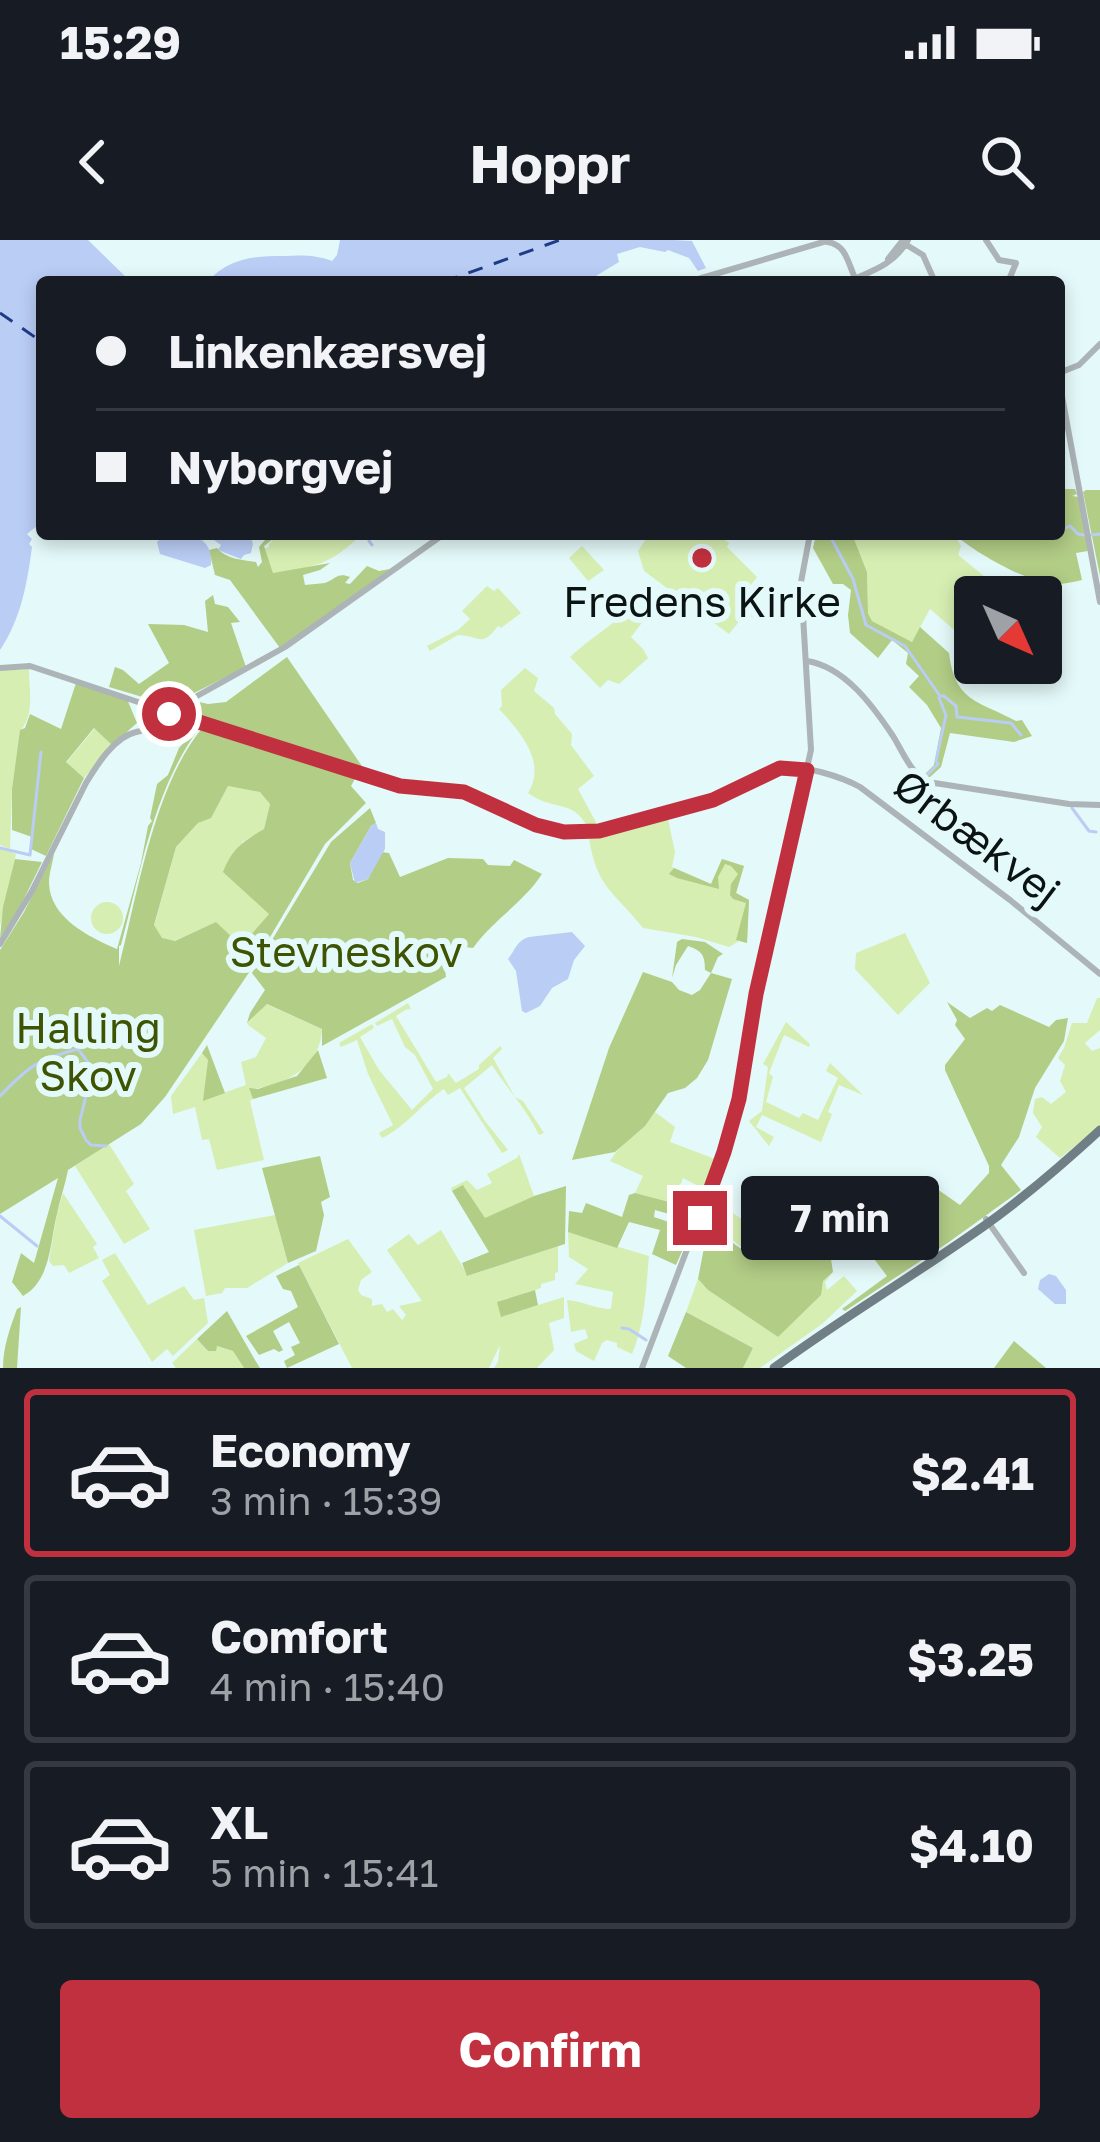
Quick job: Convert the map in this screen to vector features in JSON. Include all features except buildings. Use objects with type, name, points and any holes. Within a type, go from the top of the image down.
[{"type":"main road","points":[[773,1368],[987,1221],[1100,1130]]},
{"type":"street","points":[[842,240],[849,276]]},
{"type":"street","points":[[986,240],[999,260],[1016,262],[1010,276]]},
{"type":"street","points":[[708,276],[828,241],[839,244],[848,260]]},
{"type":"street","points":[[855,276],[888,259],[905,241],[923,255],[932,276]]},
{"type":"street","points":[[1065,373],[1099,346]]},
{"type":"street","points":[[1065,410],[1100,602]]},
{"type":"street","points":[[0,668],[30,666],[170,714],[183,711],[196,696],[268,659],[438,540]]},
{"type":"street","points":[[642,1368],[736,1114],[756,994],[807,770],[812,744],[801,582],[809,540]]},
{"type":"street","points":[[806,662],[815,662],[859,691],[911,768],[928,782],[1100,805]]},
{"type":"street","points":[[0,944],[97,766],[131,733],[162,726],[174,704],[204,724],[400,786],[464,792],[536,825],[564,832],[599,831],[713,800],[780,768],[807,770]]},
{"type":"street","name":"Ørbækvej","points":[[807,770],[860,787],[1100,974]]},
{"type":"street","points":[[987,1221],[1024,1274]]},
{"type":"green space","points":[[1065,489],[1075,489],[1077,494],[1072,496],[1079,497],[1088,551],[1076,553],[1082,580],[1062,583],[1062,576],[1026,576],[963,540],[1065,540]]},
{"type":"green space","points":[[1100,490],[1100,576],[1083,492]]},
{"type":"green space","points":[[272,540],[264,546],[273,573],[330,563],[303,575],[305,585],[342,575],[350,577],[345,583],[350,584],[367,566],[390,569],[280,648],[230,580],[215,575],[209,550],[217,548],[230,557],[256,562],[258,567],[262,562],[259,547]]},
{"type":"green space","points":[[273,540],[355,540],[321,563],[273,573],[264,549]]},
{"type":"green space","points":[[645,540],[725,540],[757,577],[744,594],[762,612],[756,620],[746,613],[729,634],[644,571],[638,551]]},
{"type":"green space","points":[[815,540],[854,540],[867,572],[872,621],[912,642],[920,627],[949,653],[954,684],[981,704],[1022,720],[1032,736],[1014,742],[950,733],[941,767],[929,778],[923,776],[934,765],[941,728],[909,687],[919,676],[906,664],[908,653],[892,640],[878,658],[850,633],[851,590],[833,584],[813,548]]},
{"type":"green space","points":[[854,540],[958,540],[958,555],[984,576],[954,576],[954,630],[930,609],[912,642],[872,621],[867,572]]},
{"type":"green space","points":[[582,546],[604,570],[588,581],[569,558]]},
{"type":"green space","points":[[487,586],[494,591],[498,588],[521,613],[484,639],[458,635],[430,651],[427,646],[470,619],[462,611]]},
{"type":"green space","points":[[213,595],[215,604],[228,607],[240,622],[231,623],[246,667],[166,704],[109,687],[115,667],[139,684],[169,663],[148,624],[184,625],[208,632],[205,601]]},
{"type":"green space","points":[[632,605],[644,620],[631,637],[648,658],[619,684],[608,680],[600,688],[570,657]]},
{"type":"green space","points":[[287,657],[366,772],[234,732],[194,713],[195,701],[226,702]]},
{"type":"green space","points":[[525,668],[538,678],[534,691],[554,708],[572,734],[571,745],[594,776],[578,789],[598,826],[588,828],[576,813],[528,793],[533,759],[499,709],[501,690]]},
{"type":"green space","points":[[29,669],[29,710],[20,731],[12,789],[10,849],[0,845],[0,670]]},
{"type":"green space","points":[[76,683],[127,699],[137,723],[112,745],[94,728],[66,762],[84,778],[46,856],[31,849],[32,837],[12,830],[20,730],[30,714],[61,729]]},
{"type":"green space","name":"Halling Skov","points":[[183,720],[200,727],[184,751],[160,804],[119,946],[119,966],[160,809],[186,751],[203,727],[357,775],[351,786],[366,803],[325,844],[250,971],[165,1097],[141,1124],[68,1170],[44,1272],[23,1296],[12,1282],[21,1253],[34,1263],[58,1178],[0,1214],[0,950],[54,853],[49,883],[56,906],[83,932],[117,949],[152,821],[157,784],[168,775],[185,741],[185,732],[177,723]],"holes":[[[228,786],[260,792],[270,804],[264,829],[239,846],[223,872],[269,914],[249,937],[236,941],[216,922],[175,941],[162,938],[154,925],[176,847],[198,823],[211,818]]]},
{"type":"green space","points":[[95,728],[112,745],[84,778],[66,763]]},
{"type":"green space","points":[[228,786],[261,792],[270,804],[264,829],[242,842],[269,914],[249,937],[235,941],[216,923],[174,941],[161,938],[154,926],[176,847],[198,823],[211,817]]},
{"type":"green space","name":"Stevneskov","points":[[370,808],[376,823],[350,863],[358,883],[368,879],[381,852],[389,853],[400,877],[448,858],[510,866],[514,860],[542,874],[473,948],[465,947],[444,962],[446,977],[322,1046],[322,1029],[267,1004],[247,1023],[265,990],[252,973],[331,842]]},
{"type":"green space","points":[[666,818],[675,852],[672,867],[711,884],[722,859],[744,866],[736,893],[749,900],[747,943],[739,941],[729,947],[643,928],[602,879],[589,838]]},
{"type":"green space","points":[[0,848],[16,854],[0,926]]},
{"type":"green space","points":[[15,859],[42,862],[0,938],[3,907]]},
{"type":"green space","points":[[722,859],[744,866],[736,893],[749,900],[747,943],[736,940],[746,903],[730,895],[738,874],[731,866],[725,864],[718,877],[719,889],[669,874],[674,868],[711,884]]},
{"type":"green space","points":[[107,902],[118,907],[123,918],[118,929],[107,934],[96,929],[91,918],[96,907]]},
{"type":"green space","points":[[905,933],[930,983],[898,1015],[855,969],[856,953]]},
{"type":"green space","points":[[677,942],[705,942],[723,954],[711,973],[705,970],[702,954],[688,946],[672,978]]},
{"type":"green space","points":[[643,972],[692,995],[711,973],[732,979],[708,1060],[697,1078],[668,1093],[645,1126],[615,1152],[572,1160],[609,1048]]},
{"type":"green space","points":[[1097,998],[1100,1030],[1085,1043],[1092,1051],[1100,1048],[1100,1127],[1060,1158],[1036,1137],[1042,1127],[1033,1113],[1035,1099],[1042,1097],[1051,1104],[1066,1092],[1060,1081],[1065,1065],[1058,1058],[1072,1023],[1087,1023]]},
{"type":"green space","points":[[947,1002],[970,1018],[1000,1005],[1049,1027],[1068,1018],[1064,1041],[1035,1088],[1019,1137],[1001,1165],[1021,1190],[845,1311],[842,1309],[887,1276],[868,1251],[908,1227],[923,1190],[937,1189],[960,1205],[989,1173],[945,1070],[965,1039]]},
{"type":"green space","points":[[408,1003],[411,1009],[396,1016],[436,1082],[448,1073],[456,1083],[479,1069],[500,1046],[493,1058],[515,1097],[492,1065],[464,1088],[508,1150],[502,1153],[460,1088],[448,1095],[444,1089],[382,1138],[379,1133],[393,1125],[357,1040],[341,1047],[339,1043],[372,1024],[374,1028],[360,1037],[379,1070],[412,1110],[433,1089],[392,1019],[375,1023]]},
{"type":"green space","points":[[266,1004],[322,1029],[320,1042],[298,1072],[275,1084],[250,1089],[264,1160],[217,1170],[209,1139],[202,1140],[195,1107],[173,1114],[171,1096],[202,1053],[208,1060],[204,1100],[246,1085],[241,1062],[256,1057],[266,1038],[247,1024]]},
{"type":"green space","points":[[786,1022],[810,1044],[784,1035],[769,1073],[773,1077],[766,1102],[799,1118],[803,1113],[818,1120],[838,1078],[826,1071],[830,1063],[863,1095],[839,1085],[821,1142],[762,1115],[756,1127],[774,1137],[769,1146],[749,1121],[762,1111],[768,1067],[763,1064]]},
{"type":"green space","points":[[207,1045],[225,1093],[203,1101],[208,1060],[202,1053]]},
{"type":"green space","points":[[318,1050],[327,1078],[253,1099],[249,1088],[297,1076]]},
{"type":"green space","points":[[515,1097],[523,1101],[544,1133],[539,1135]]},
{"type":"green space","points":[[655,1112],[675,1127],[670,1142],[718,1160],[706,1190],[683,1178],[673,1203],[635,1193],[643,1176],[610,1161]]},
{"type":"green space","points":[[109,1144],[134,1184],[126,1191],[150,1229],[124,1244],[75,1166]]},
{"type":"green space","points":[[519,1154],[534,1196],[485,1219],[464,1186],[452,1191],[467,1180],[477,1190],[492,1183],[487,1174]]},
{"type":"green space","points":[[320,1156],[330,1197],[321,1202],[324,1215],[316,1251],[288,1263],[262,1168]]},
{"type":"green space","points":[[463,1185],[485,1218],[566,1186],[565,1244],[467,1276],[462,1263],[489,1252],[452,1191]]},
{"type":"green space","points":[[63,1193],[97,1244],[93,1247],[99,1258],[69,1273],[64,1265],[53,1266],[49,1261]]},
{"type":"green space","points":[[629,1195],[682,1202],[676,1216],[655,1210],[654,1217],[672,1223],[668,1233],[686,1242],[676,1265],[652,1254],[660,1230],[629,1222],[617,1248],[568,1232],[569,1211],[582,1213],[586,1203],[622,1217]]},
{"type":"green space","points":[[720,1204],[753,1227],[747,1240],[756,1251],[745,1250],[707,1219]]},
{"type":"green space","points":[[275,1215],[288,1263],[247,1288],[225,1288],[206,1296],[194,1230]]},
{"type":"green space","points":[[703,1220],[751,1252],[774,1246],[816,1251],[828,1240],[833,1272],[823,1281],[821,1295],[778,1337],[698,1279],[704,1248],[694,1242]]},
{"type":"green space","points":[[441,1230],[468,1276],[558,1246],[555,1280],[498,1302],[502,1316],[564,1297],[564,1318],[549,1323],[554,1350],[537,1368],[494,1368],[500,1345],[489,1368],[352,1368],[298,1263],[348,1239],[372,1272],[361,1280],[361,1295],[372,1299],[372,1306],[382,1304],[387,1312],[393,1309],[402,1320],[406,1315],[399,1306],[422,1301],[387,1250],[409,1234],[418,1245]]},
{"type":"green space","points":[[568,1232],[649,1256],[642,1318],[632,1354],[607,1340],[594,1361],[576,1351],[574,1344],[588,1338],[585,1329],[571,1332],[567,1300],[611,1309],[613,1292],[575,1284],[588,1269],[569,1257]]},
{"type":"green space","points":[[115,1253],[148,1305],[184,1286],[194,1300],[204,1298],[208,1323],[173,1356],[167,1349],[152,1362],[102,1281],[110,1275],[102,1260]]},
{"type":"green space","points":[[299,1265],[339,1344],[287,1368],[284,1361],[295,1355],[291,1347],[300,1343],[289,1322],[273,1331],[283,1350],[279,1352],[274,1349],[259,1355],[246,1336],[298,1307],[276,1276]]},
{"type":"green space","points":[[833,1272],[825,1282],[827,1290],[844,1276],[857,1291],[822,1324],[760,1368],[743,1368],[753,1348],[686,1312],[698,1279],[778,1337]]},
{"type":"green space","points":[[535,1290],[538,1305],[501,1317],[497,1302]]},
{"type":"green space","points":[[21,1307],[17,1368],[3,1368],[9,1330]]},
{"type":"green space","points":[[227,1311],[260,1368],[244,1368],[233,1351],[217,1346],[216,1351],[208,1351],[197,1339]]},
{"type":"green space","points":[[686,1312],[753,1348],[743,1368],[686,1368],[668,1356]]},
{"type":"green space","points":[[197,1339],[208,1351],[216,1346],[233,1351],[244,1368],[176,1368],[172,1363]]},
{"type":"green space","points":[[1014,1341],[1046,1368],[994,1368]]},
{"type":"water","points":[[0,240],[88,240],[125,276],[36,276],[36,527],[27,534],[32,547],[18,614],[0,650]]},
{"type":"water","points":[[340,240],[673,240],[692,241],[706,268],[698,271],[689,258],[668,250],[640,247],[617,254],[619,262],[596,276],[214,276],[225,267],[253,258],[304,256],[332,261]]},
{"type":"water","points":[[201,540],[208,547],[211,565],[205,568],[160,554],[157,542]]},
{"type":"water","points":[[214,540],[252,540],[253,544],[251,553],[241,559],[218,550],[221,545]]},
{"type":"water","points":[[376,823],[385,832],[385,849],[368,879],[355,883],[350,863]]},
{"type":"water","points":[[572,932],[585,946],[568,979],[552,988],[540,1006],[522,1011],[516,971],[508,959],[529,937]]},
{"type":"water","points":[[1049,1274],[1066,1290],[1066,1304],[1055,1304],[1038,1289],[1040,1280]]},
{"type":"waterway","points":[[1065,528],[1070,526],[1084,535]]},
{"type":"waterway","points":[[1091,535],[1100,534]]},
{"type":"waterway","points":[[832,540],[853,579],[866,625],[905,646],[940,696],[956,706],[957,717],[1011,723],[1021,735]]},
{"type":"waterway","points":[[369,541],[372,545]]},
{"type":"waterway","points":[[926,776],[938,764],[946,715],[939,698]]},
{"type":"waterway","points":[[0,848],[30,855],[41,752]]},
{"type":"waterway","points":[[1072,808],[1089,831],[1096,832]]},
{"type":"waterway","points":[[0,1096],[26,1071],[53,1056],[78,1049],[90,1065]]},
{"type":"waterway","points":[[85,1138],[80,1120],[93,1068]]},
{"type":"waterway","points":[[86,1140],[106,1146]]},
{"type":"waterway","points":[[0,1216],[37,1246]]},
{"type":"waterway","points":[[622,1328],[646,1340]]},
{"type":"ferry route","points":[[460,276],[560,240]]},
{"type":"ferry route","points":[[0,313],[36,338]]},
{"type":"place","name":"Fredens Kirke","points":[[702,558]]},
{"type":"route","points":[[169,714],[175,720],[183,717],[400,786],[464,792],[548,830],[564,832],[599,831],[713,800],[780,768],[807,770],[756,994],[739,1099],[700,1218]]}]
